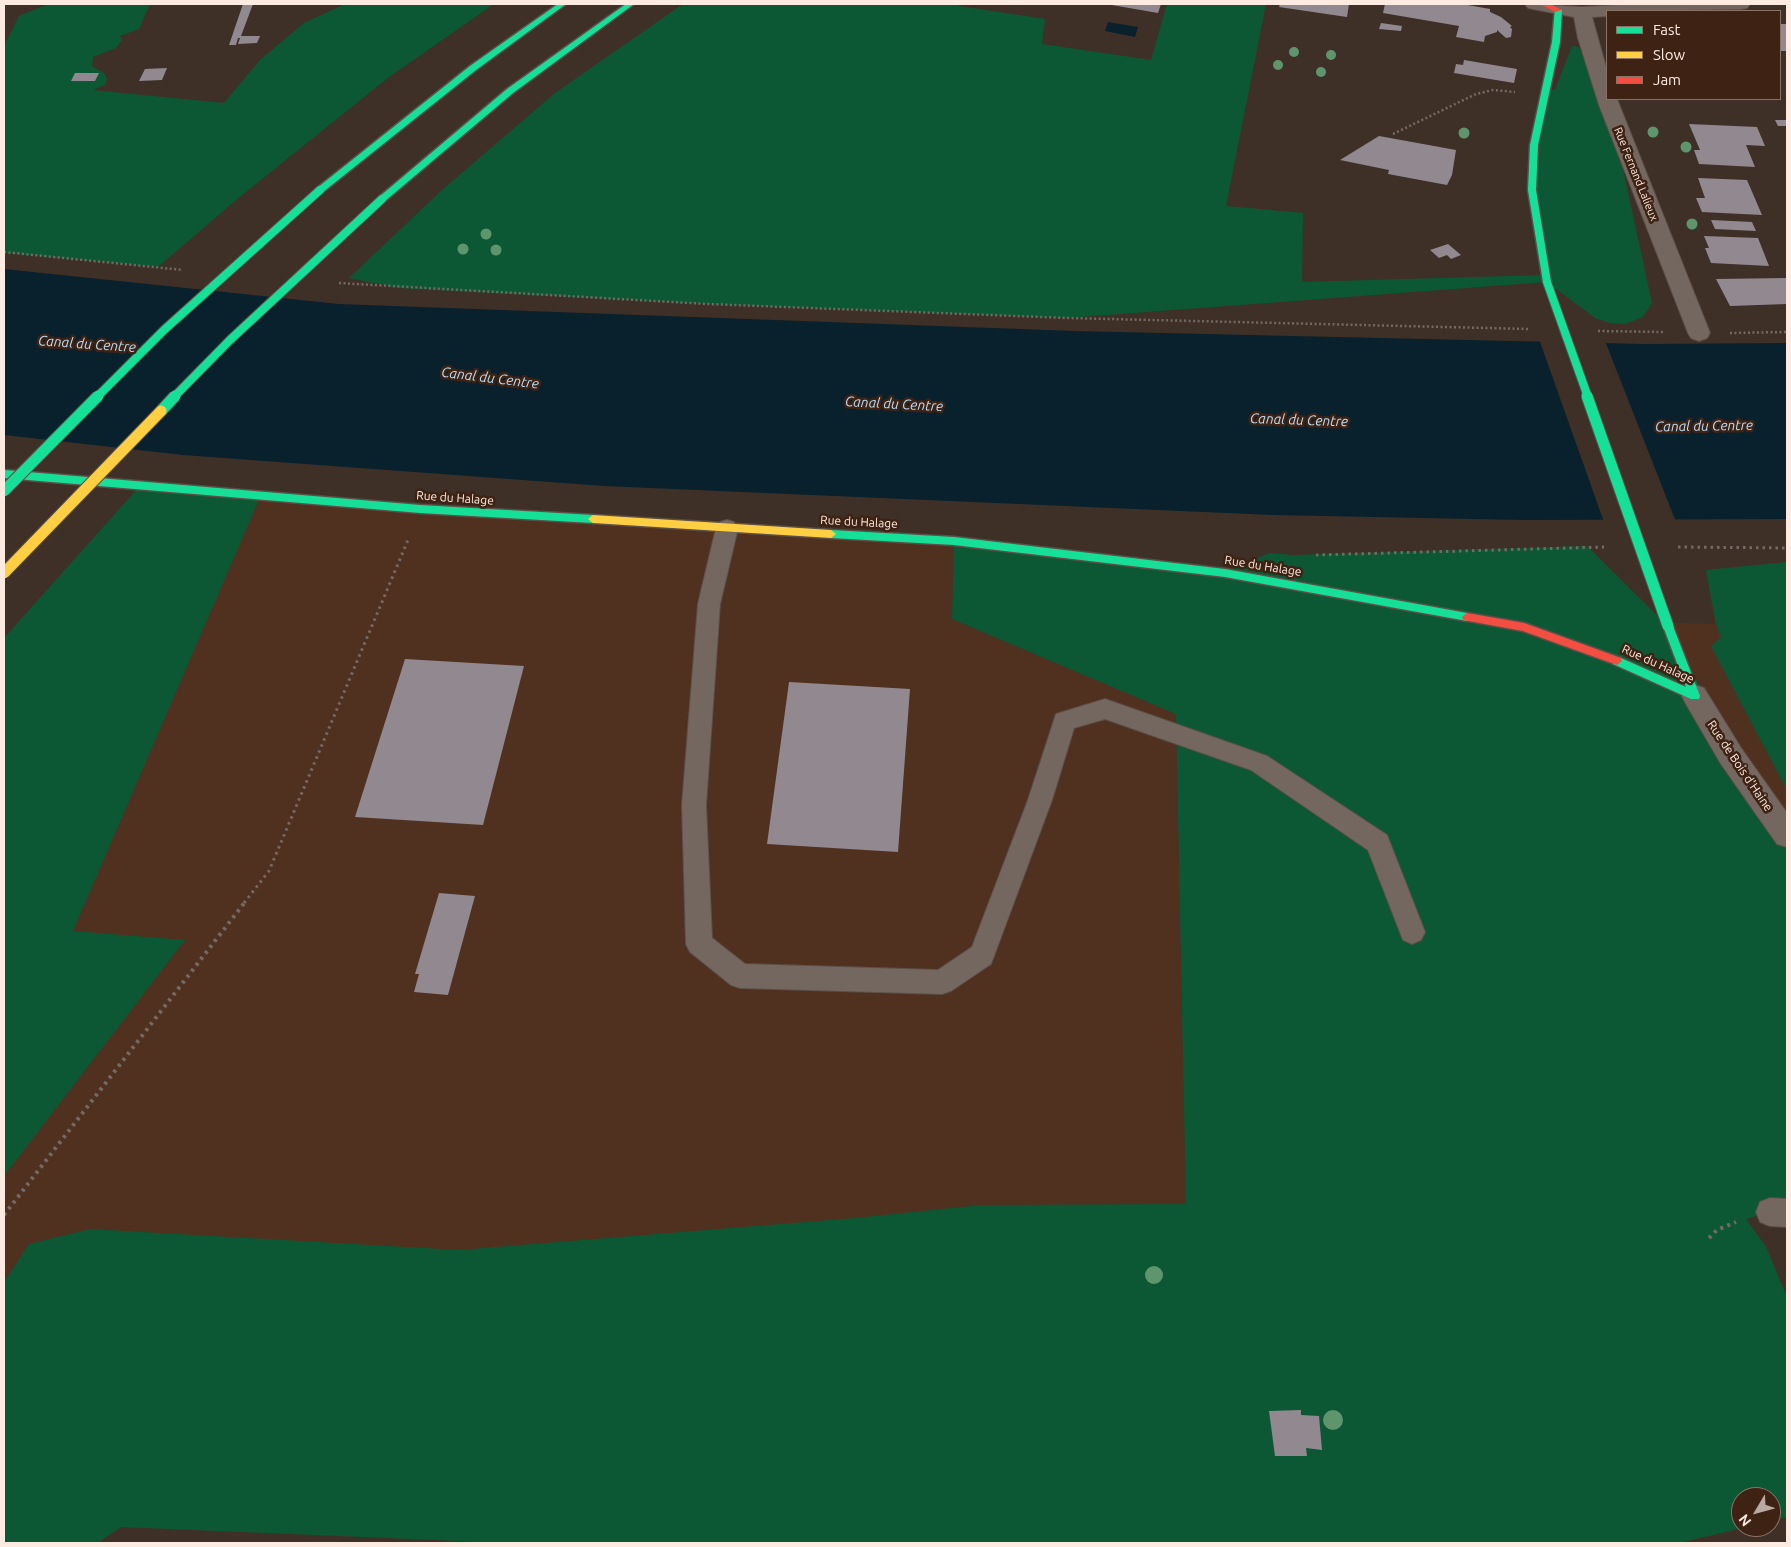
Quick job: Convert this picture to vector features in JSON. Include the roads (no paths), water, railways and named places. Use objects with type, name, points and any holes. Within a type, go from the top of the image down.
[{"type":"main road","points":[[4,491],[164,330],[320,190],[473,68],[562,4]]},
{"type":"main road","points":[[4,573],[230,340],[382,199],[510,91],[630,4]]},
{"type":"main road","points":[[1555,6],[1556,42],[1534,145],[1532,190],[1548,282],[1668,626],[1695,696]]},
{"type":"main road","name":"Rue du Halage","points":[[4,474],[139,487],[420,509],[964,542],[1267,580],[1524,627],[1599,653],[1695,696]]},
{"type":"street","points":[[1534,4],[1582,12],[1606,11]]},
{"type":"street","points":[[1622,10],[1741,4]]},
{"type":"street","name":"Rue Fernand Lalieux","points":[[1582,12],[1587,38],[1606,96]]},
{"type":"street","name":"Rue Fernand Lalieux","points":[[1607,100],[1699,333]]},
{"type":"street","name":"Rue de Bois d'Haine","points":[[1695,696],[1730,756],[1787,835]]},
{"type":"lane","points":[[727,528],[709,604],[694,805],[699,944],[740,976],[942,982],[982,955],[1040,800],[1064,721],[1105,709],[1259,763],[1378,843],[1412,932]]},
{"type":"water","points":[[1108,22],[1138,27],[1135,37],[1105,31]]},
{"type":"water","name":"Canal du Centre","points":[[4,269],[339,304],[1075,331],[1644,344],[1787,343],[1787,519],[1523,520],[1273,515],[604,486],[183,455],[4,435]]}]
